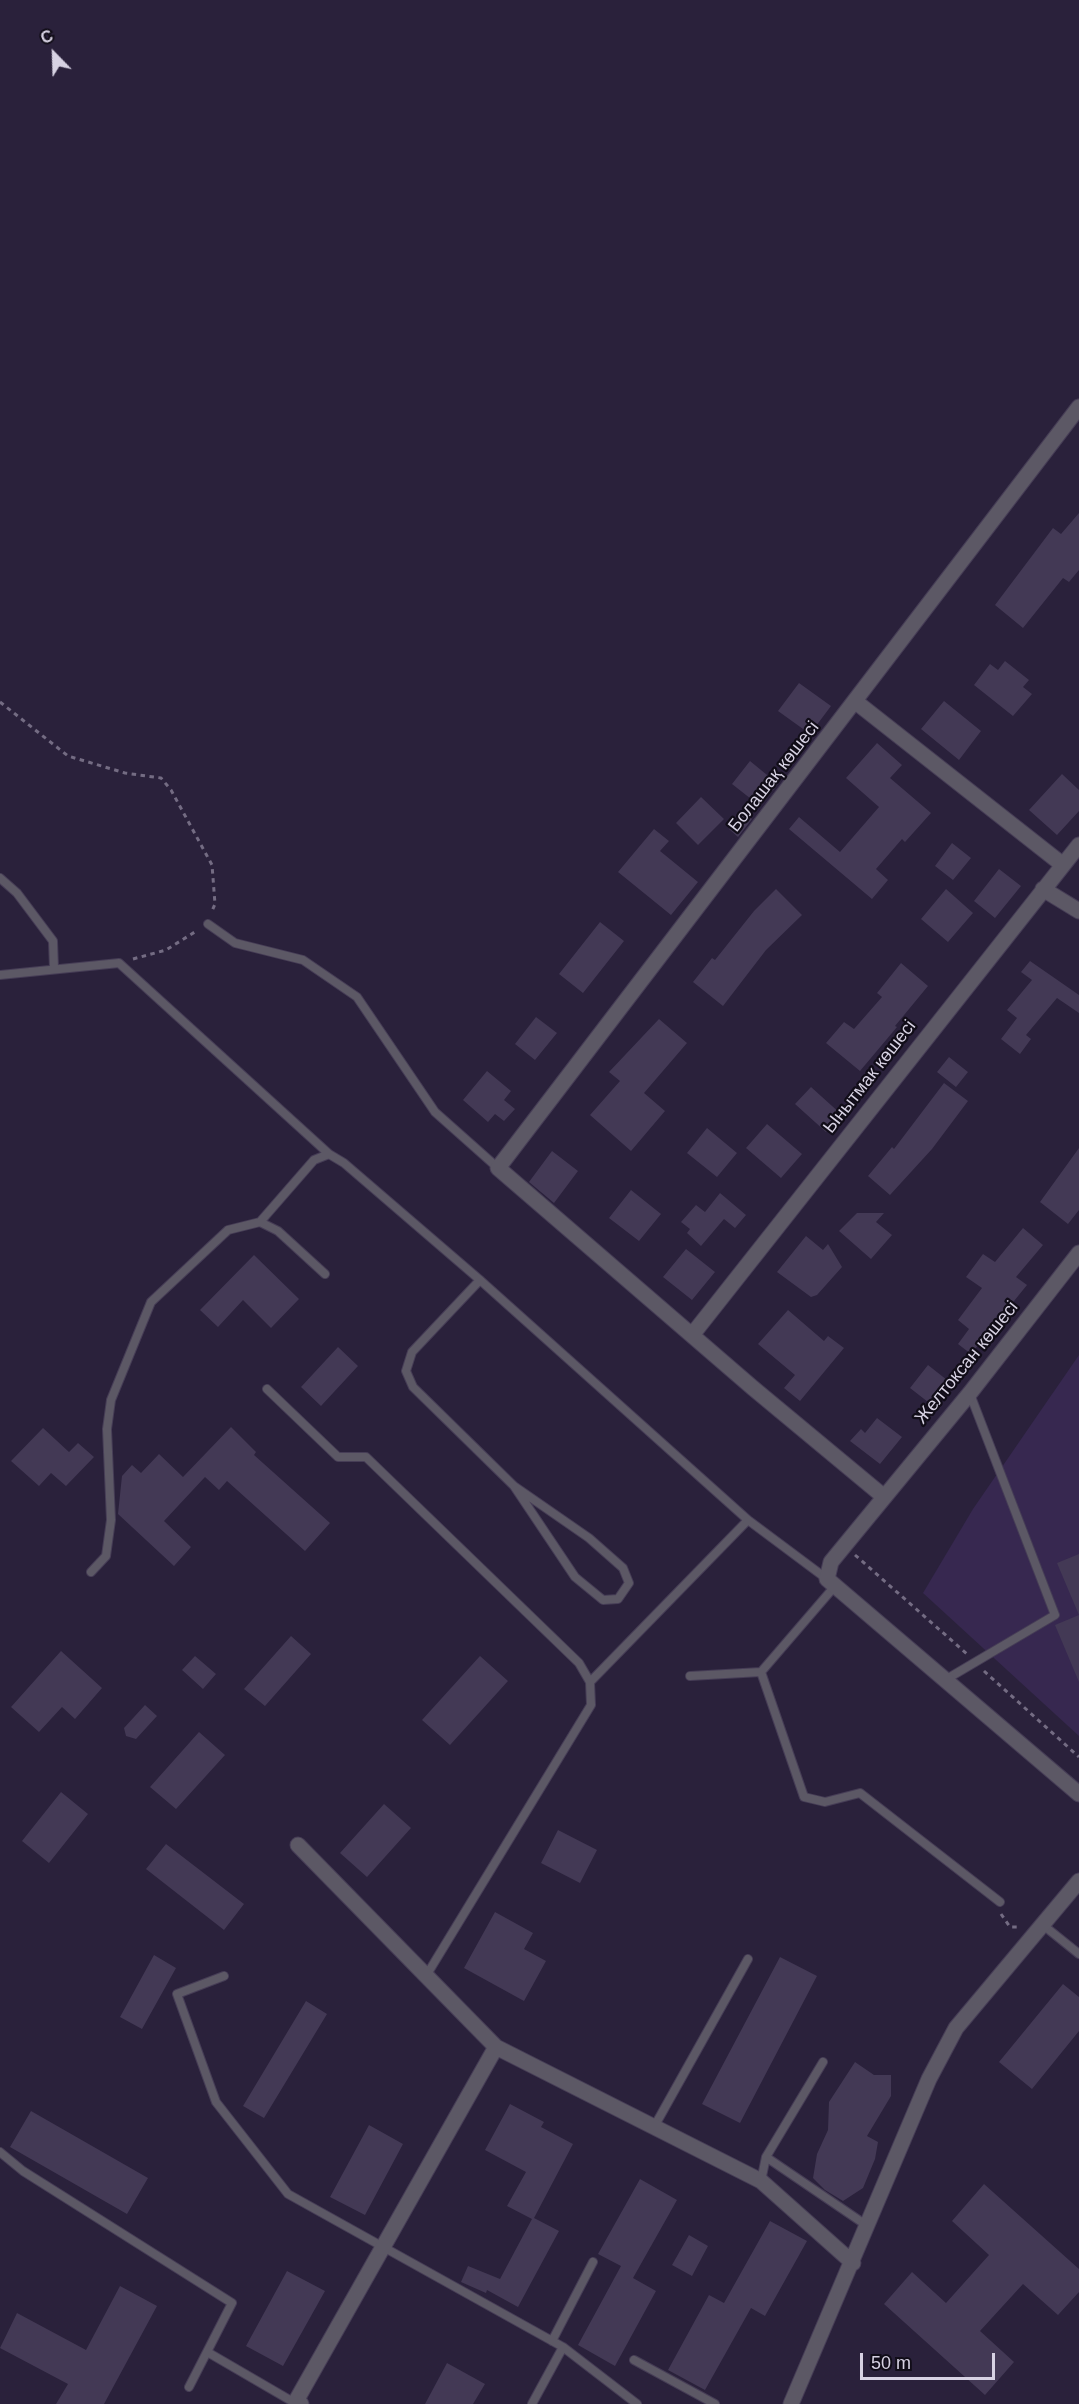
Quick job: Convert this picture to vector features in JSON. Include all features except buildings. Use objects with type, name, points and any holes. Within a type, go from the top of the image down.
[{"type":"street","name":"Болашақ көшесі","points":[[498,1168],[1079,407]]},
{"type":"street","points":[[856,702],[1062,865]]},
{"type":"street","name":"Ынытмак көшесі","points":[[692,1335],[1079,845]]},
{"type":"street","points":[[1043,889],[1079,911]]},
{"type":"street","points":[[498,1168],[883,1496]]},
{"type":"street","name":"Желтоксан көшесі","points":[[831,1582],[831,1562],[970,1393],[1079,1253]]},
{"type":"street","points":[[831,1582],[1079,1794]]},
{"type":"street","points":[[298,1845],[496,2047],[761,2181],[853,2263]]},
{"type":"street","points":[[791,2404],[853,2263],[866,2225],[928,2079],[956,2028],[1079,1881]]},
{"type":"street","points":[[297,2403],[496,2047]]},
{"type":"lane","points":[[0,878],[17,893],[53,941],[54,968]]},
{"type":"lane","points":[[208,924],[235,944],[303,960],[357,997],[435,1112],[498,1168]]},
{"type":"lane","points":[[0,975],[119,963],[328,1154],[344,1163],[480,1280],[748,1520],[831,1582],[761,1672],[690,1676]]},
{"type":"lane","points":[[91,1572],[106,1556],[111,1520],[107,1429],[111,1400],[151,1302],[228,1230],[260,1222],[315,1160],[328,1154]]},
{"type":"lane","points":[[260,1222],[278,1231],[325,1274]]},
{"type":"lane","points":[[480,1280],[412,1352],[406,1371],[413,1387],[514,1486],[589,1538],[622,1568],[629,1583],[618,1599],[603,1600],[575,1578],[514,1486]]},
{"type":"lane","points":[[267,1389],[338,1457],[366,1457],[579,1663],[590,1682],[591,1705],[426,1976]]},
{"type":"lane","points":[[945,1680],[1056,1615],[970,1393]]},
{"type":"lane","points":[[590,1682],[748,1520]]},
{"type":"lane","points":[[761,1672],[804,1797],[825,1802],[860,1793],[1000,1902]]},
{"type":"lane","points":[[1039,1930],[1079,1954]]},
{"type":"lane","points":[[654,2127],[748,1959]]},
{"type":"lane","points":[[224,1976],[177,1994],[216,2102],[288,2194],[385,2246],[562,2347],[637,2404]]},
{"type":"lane","points":[[761,2181],[766,2157],[823,2062]]},
{"type":"lane","points":[[0,2152],[23,2171],[232,2304],[209,2353],[189,2388]]},
{"type":"lane","points":[[766,2157],[866,2225]]},
{"type":"lane","points":[[552,2341],[593,2262]]},
{"type":"lane","points":[[531,2404],[562,2347]]},
{"type":"lane","points":[[209,2353],[297,2403]]},
{"type":"lane","points":[[634,2360],[715,2404]]},
{"type":"path","points":[[0,702],[68,756],[124,773],[161,778],[171,790],[212,865],[214,904],[208,924],[166,950],[119,963]]},
{"type":"path","points":[[844,1547],[976,1662]]},
{"type":"path","points":[[961,1693],[983,1670],[1079,1758]]},
{"type":"path","points":[[1000,1902],[1002,1917],[1010,1927],[1039,1930]]},
{"type":"shaded area","points":[[1079,1355],[1079,1736],[923,1593],[973,1509]]}]
